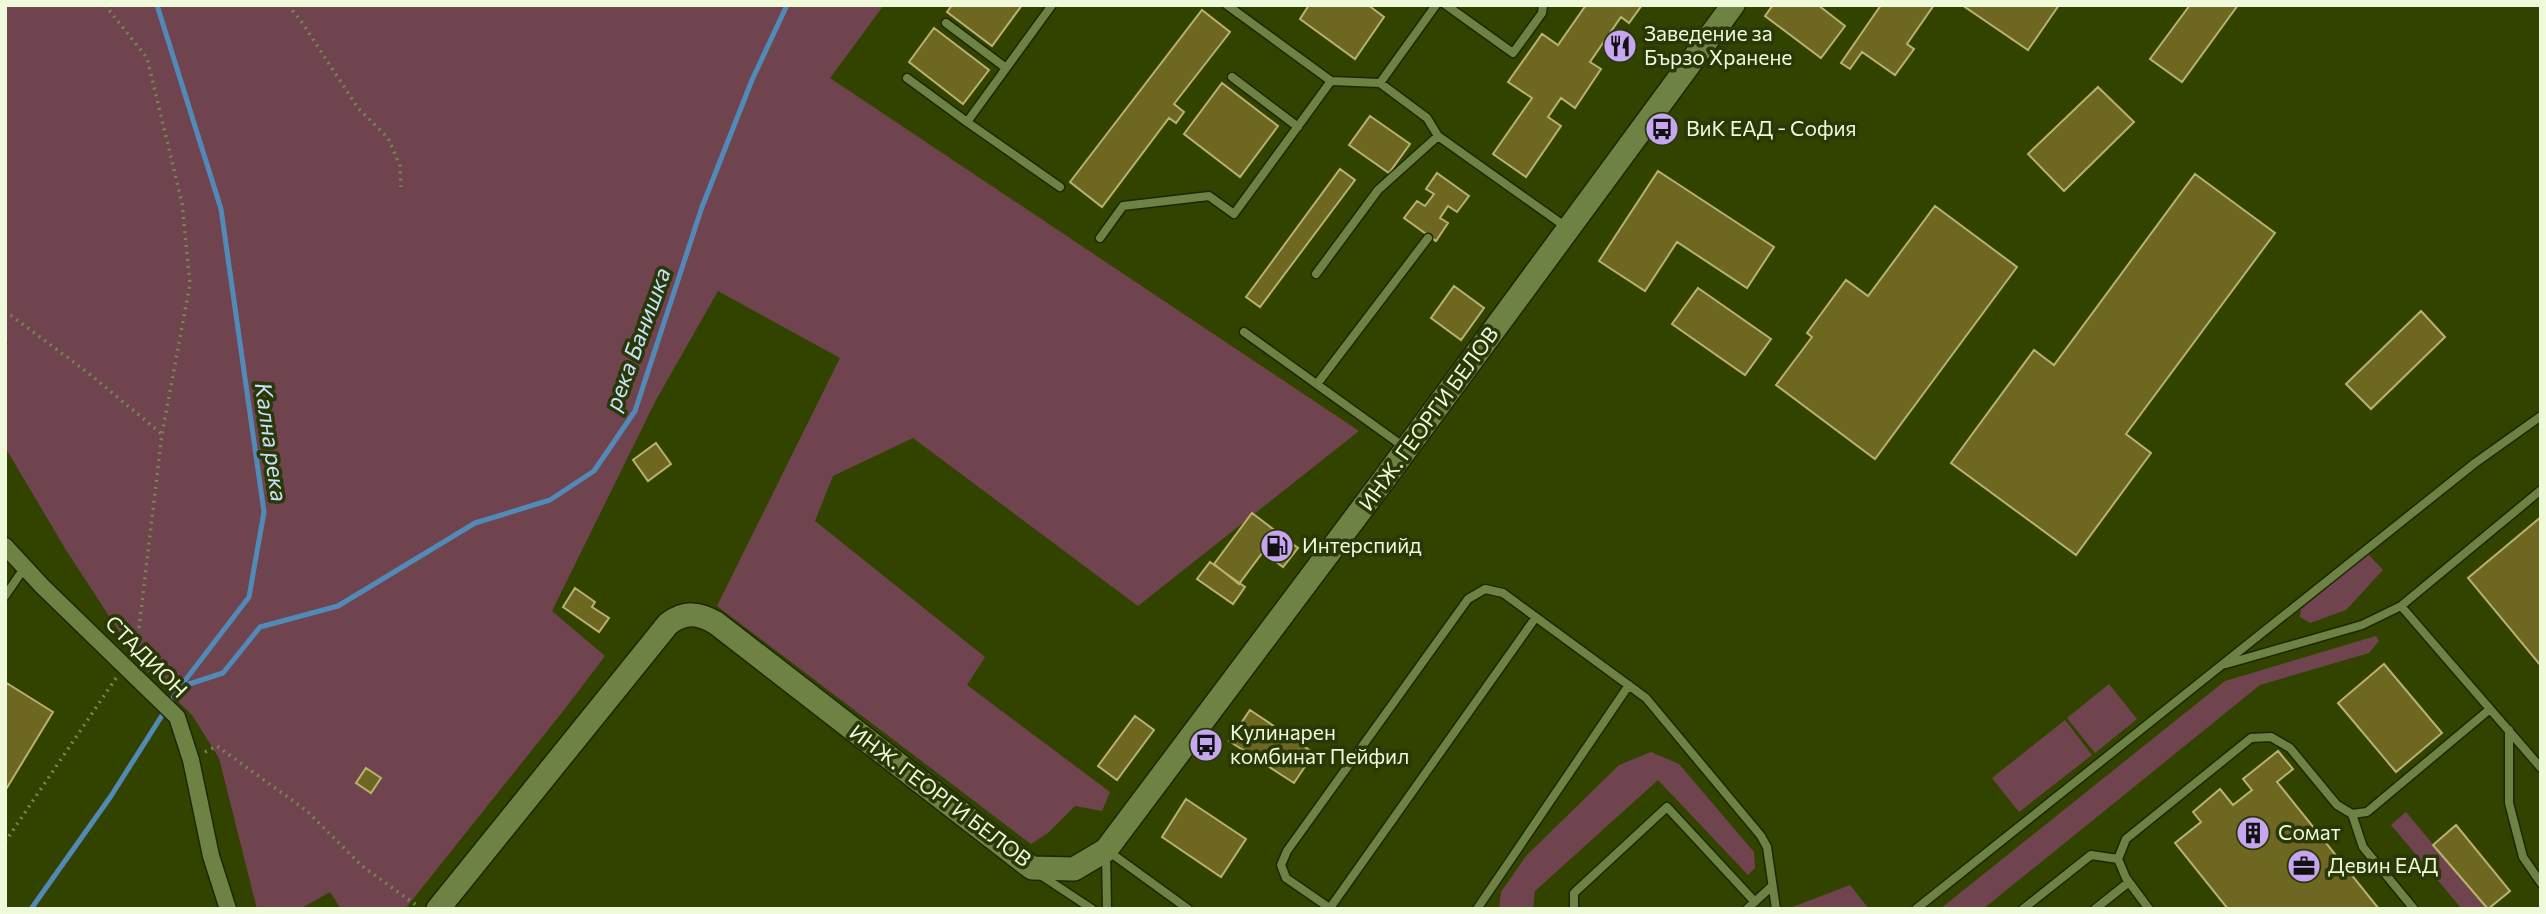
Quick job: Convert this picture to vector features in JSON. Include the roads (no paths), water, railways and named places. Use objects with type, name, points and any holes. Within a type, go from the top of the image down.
[{"type":"street","name":"ИНЖ. ГЕОРГИ БЕЛОВ","points":[[438,909],[668,624],[677,617],[697,614],[716,623],[1032,868],[1074,869],[1106,850],[1733,5]]},
{"type":"street","name":"СТАДИОН","points":[[5,545],[177,718],[191,760],[211,856],[228,909]]},
{"type":"lane","points":[[967,121],[1052,5]]},
{"type":"lane","points":[[1227,5],[1331,81],[1380,83],[1427,118],[1438,136],[1569,228]]},
{"type":"lane","points":[[1380,83],[1436,5]]},
{"type":"lane","points":[[1446,5],[1513,53],[1542,13],[1543,5]]},
{"type":"lane","points":[[946,23],[1006,68]]},
{"type":"lane","points":[[1232,77],[1298,127]]},
{"type":"lane","points":[[907,78],[1060,187]]},
{"type":"lane","points":[[1100,237],[1123,206],[1209,196],[1234,214],[1331,81]]},
{"type":"lane","points":[[1316,274],[1378,190],[1438,136]]},
{"type":"lane","points":[[1317,384],[1428,238]]},
{"type":"lane","points":[[1244,332],[1406,449]]},
{"type":"lane","points":[[1916,909],[2475,463],[2541,416]]},
{"type":"lane","points":[[2219,666],[2362,625],[2401,606],[2541,490]]},
{"type":"lane","points":[[5,596],[25,567]]},
{"type":"lane","points":[[1536,617],[1330,908],[1286,878],[1281,865],[1287,851],[1468,599],[1485,589],[1503,593],[1536,617],[1629,685],[1646,698],[1761,836],[1767,847],[1776,909]]},
{"type":"lane","points":[[2401,606],[2541,768]]},
{"type":"lane","points":[[1478,909],[1629,685]]},
{"type":"lane","points":[[2149,909],[2129,882],[2118,859],[2126,839],[2251,738],[2272,737],[2290,748],[2337,805],[2352,814],[2367,812],[2490,709]]},
{"type":"lane","points":[[2508,730],[2509,803],[2523,857],[2541,883]]},
{"type":"lane","points":[[1574,909],[1574,893],[1667,807],[1755,902]]},
{"type":"lane","points":[[2352,814],[2363,847],[2414,909]]},
{"type":"lane","points":[[1106,850],[1107,909]]},
{"type":"lane","points":[[1106,850],[1188,909]]},
{"type":"lane","points":[[2023,909],[2091,855],[2118,859]]},
{"type":"lane","points":[[1032,868],[1093,909]]},
{"type":"lane","points":[[2095,909],[2129,882]]},
{"type":"lane","points":[[1747,909],[1772,886]]},
{"type":"waterway","name":"Кална река","points":[[31,909],[111,796],[180,687],[249,597],[264,512],[221,209],[157,5]]},
{"type":"waterway","name":"река Банишка","points":[[180,687],[223,673],[260,627],[338,606],[475,523],[550,500],[594,471],[635,411],[702,207],[752,80],[787,5]]},
{"type":"place","name":"Заведение за Бързо Хранене","points":[[1620,46]]},
{"type":"place","name":"ВиК ЕАД - София","points":[[1662,129]]},
{"type":"place","name":"Интерспийд","points":[[1277,546]]},
{"type":"place","name":"Кулинарен комбинат Пейфил","points":[[1206,745]]},
{"type":"place","name":"Сомат","points":[[2253,833]]},
{"type":"place","name":"Девин ЕАД","points":[[2304,866]]}]
